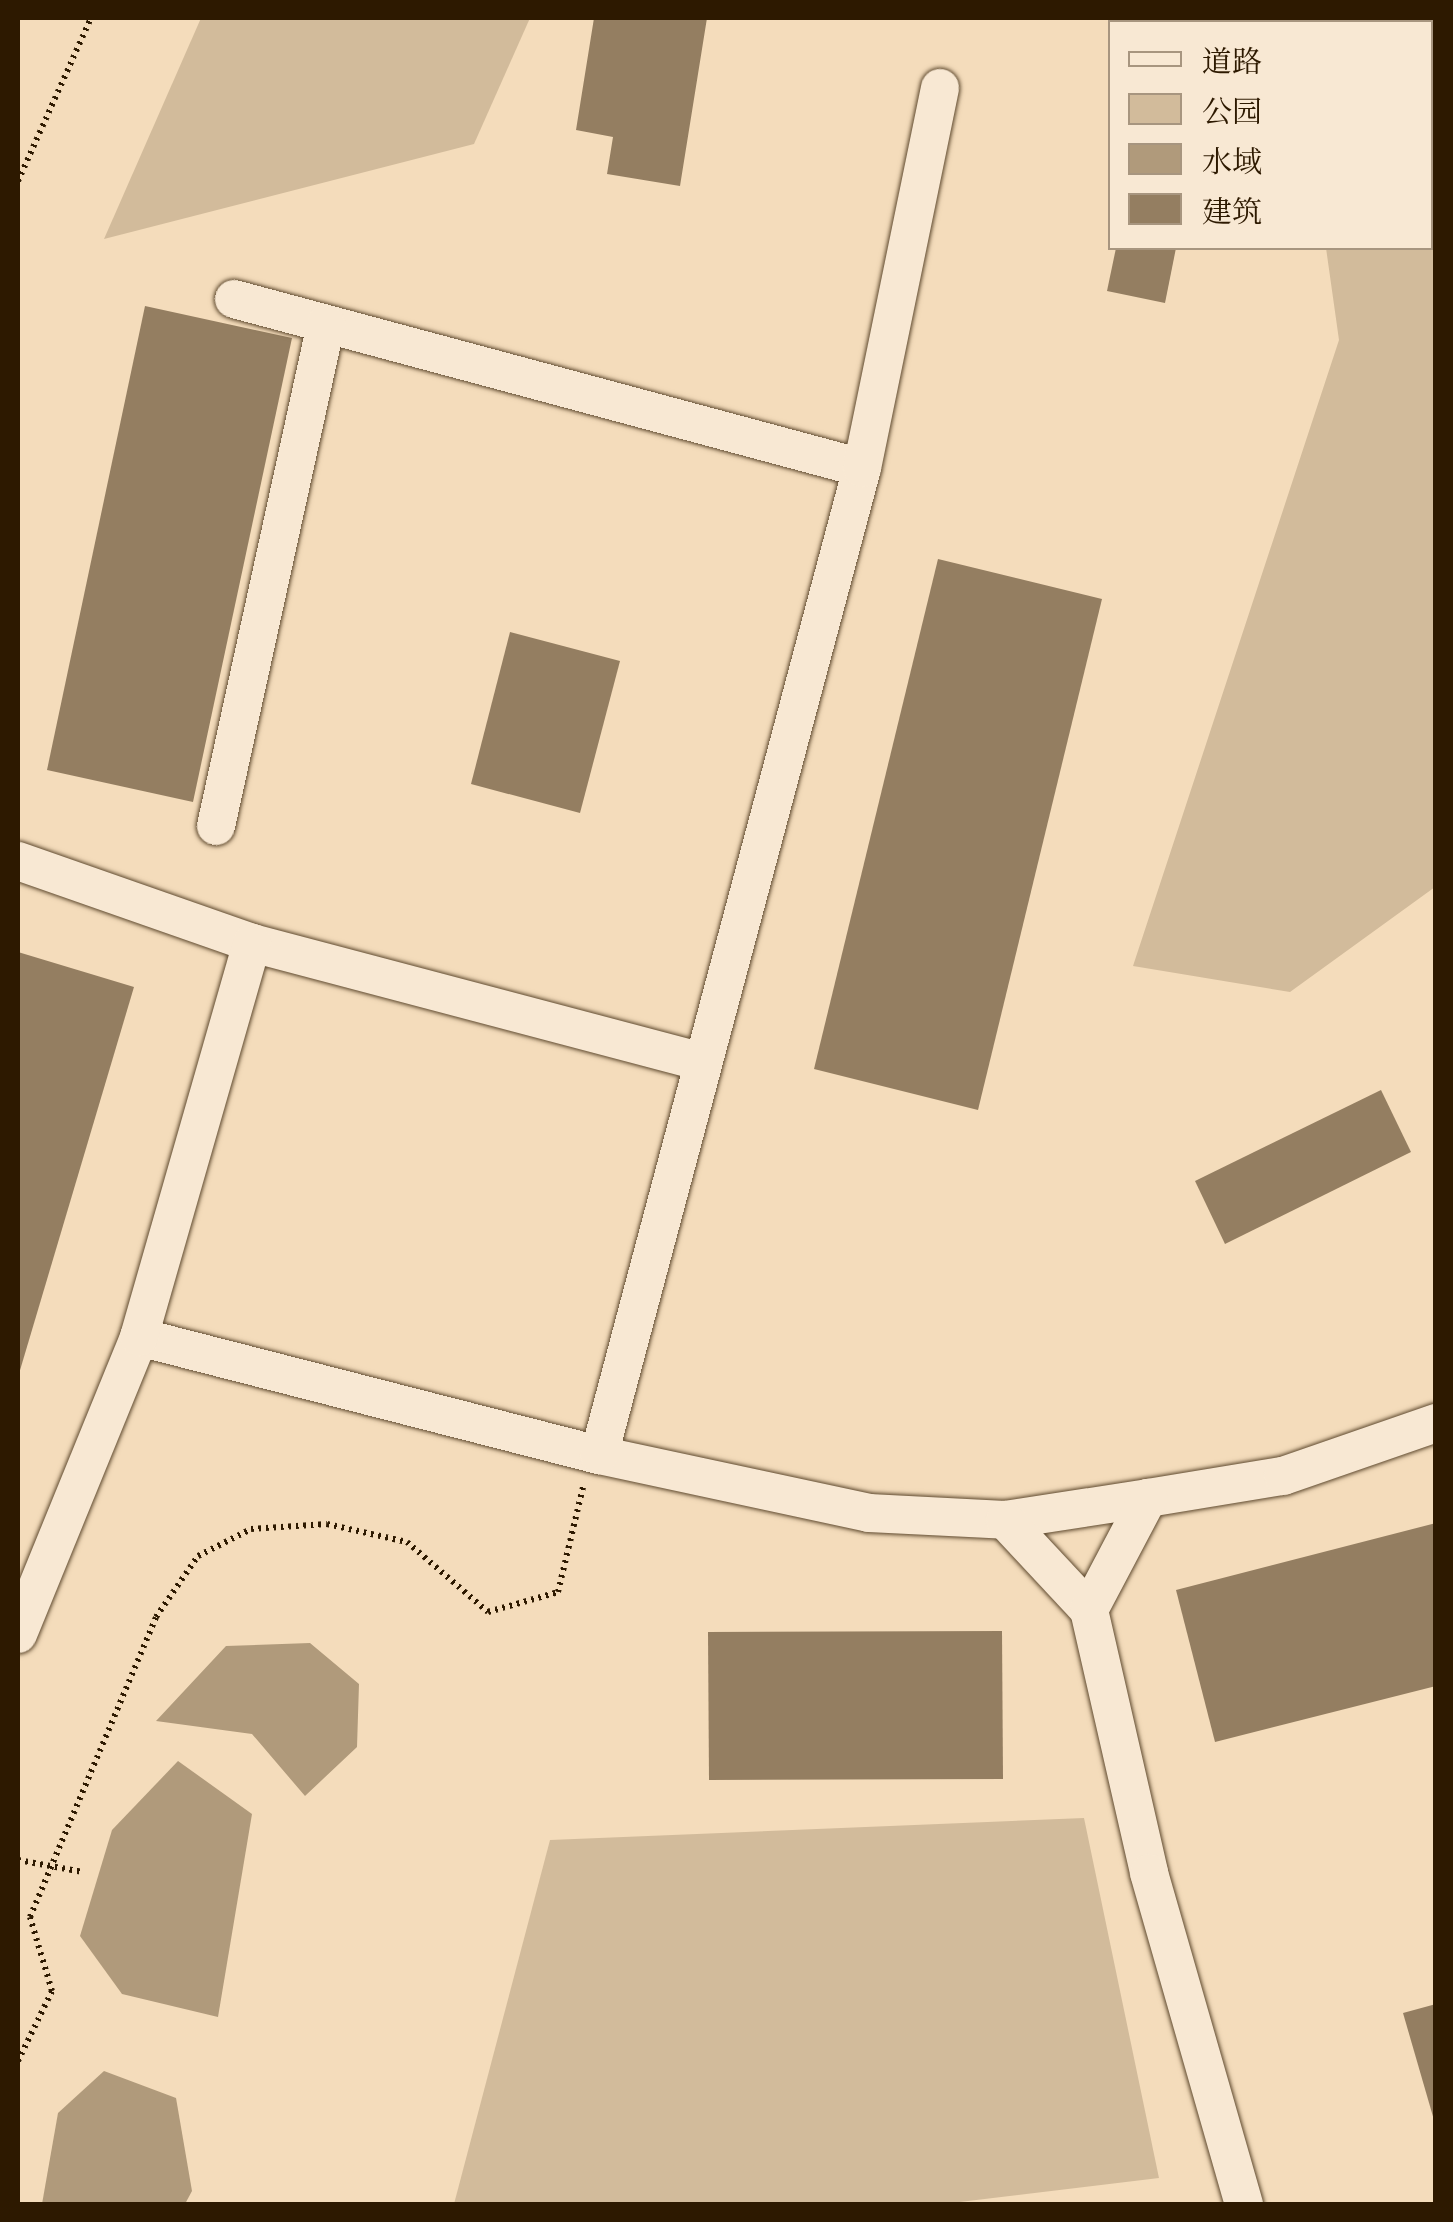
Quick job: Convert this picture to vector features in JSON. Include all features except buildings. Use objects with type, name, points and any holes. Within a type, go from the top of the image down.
[{"type":"street","points":[[591,1470],[862,468],[940,88]]},
{"type":"street","points":[[234,300],[862,468]]},
{"type":"street","points":[[216,826],[326,324]]},
{"type":"street","points":[[18,861],[252,942],[704,1062]]},
{"type":"street","points":[[18,1634],[139,1337],[252,942]]},
{"type":"street","points":[[139,1337],[591,1470],[869,1513],[1005,1520],[1148,1498],[1283,1476],[1436,1424]]},
{"type":"street","points":[[1090,1610],[1148,1498]]},
{"type":"street","points":[[1005,1520],[1090,1610],[1149,1873],[1244,2204]]},
{"type":"path","points":[[18,181],[91,18]]},
{"type":"path","points":[[18,2062],[52,1991],[30,1916],[156,1617],[198,1556],[251,1529],[327,1524],[407,1542],[488,1612],[558,1592],[591,1470]]},
{"type":"path","points":[[18,1860],[83,1872]]},
{"type":"green space","points":[[201,18],[530,18],[474,144],[104,239]]},
{"type":"green space","points":[[1139,18],[1435,18],[1435,887],[1290,992],[1133,966],[1339,340],[1326,250],[1433,250],[1433,20]]},
{"type":"green space","points":[[1084,1818],[1159,2178],[943,2204],[454,2204],[550,1840]]},
{"type":"water","points":[[310,1643],[359,1684],[357,1747],[305,1796],[252,1734],[156,1721],[226,1646]]},
{"type":"water","points":[[178,1761],[252,1814],[218,2017],[122,1994],[80,1936],[112,1830]]},
{"type":"water","points":[[104,2071],[176,2098],[192,2191],[185,2204],[42,2204],[58,2113]]}]
